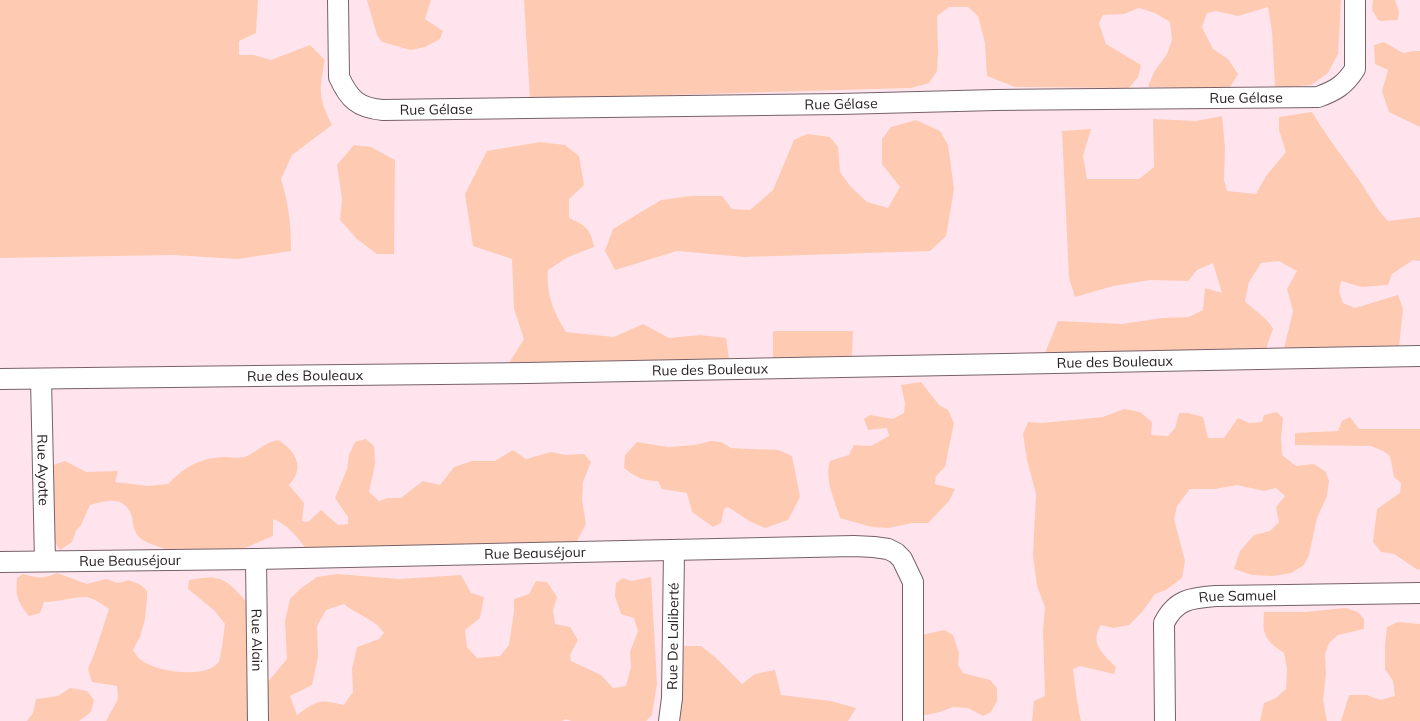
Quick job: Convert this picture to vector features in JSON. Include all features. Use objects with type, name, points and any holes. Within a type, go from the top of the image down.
[{"type":"street","name":"Rue Gélase","points":[[338,0],[340,77],[344,88],[351,98],[360,104],[371,109],[383,110],[1318,97],[1340,87],[1355,69],[1356,0]]},
{"type":"street","name":"Rue des Bouleaux","points":[[0,379],[537,373],[1420,356]]},
{"type":"street","name":"Rue Ayotte","points":[[41,378],[45,561]]},
{"type":"street","name":"Rue Beauséjour","points":[[0,562],[256,559],[874,546],[896,553],[908,570],[914,591],[913,721]]},
{"type":"street","name":"Rue De Laliberté","points":[[669,721],[672,698],[674,551]]},
{"type":"street","name":"Rue Alain","points":[[256,559],[258,721]]},
{"type":"street","name":"Rue Samuel","points":[[1165,721],[1164,624],[1170,612],[1179,604],[1189,599],[1216,596],[1420,593]]},
{"type":"shaded area","points":[[0,0],[258,0],[256,33],[239,41],[239,55],[254,55],[271,60],[310,45],[325,60],[321,93],[324,108],[332,125],[292,155],[281,179],[289,215],[291,251],[238,259],[173,255],[0,258]]},
{"type":"shaded area","points":[[367,0],[431,0],[425,19],[443,31],[440,39],[425,47],[411,50],[382,42],[377,35]]},
{"type":"shaded area","points":[[524,0],[1341,0],[1338,54],[1328,73],[1311,85],[1275,88],[1272,31],[1268,7],[1238,16],[1216,11],[1207,13],[1202,27],[1213,49],[1228,59],[1238,74],[1229,89],[1148,87],[1154,72],[1167,54],[1172,40],[1170,22],[1155,13],[1139,8],[1124,14],[1103,15],[1099,23],[1106,44],[1141,65],[1138,77],[1129,88],[1015,87],[987,76],[985,43],[978,16],[968,7],[949,7],[937,16],[937,71],[929,83],[911,88],[530,99]]},
{"type":"shaded area","points":[[1373,0],[1395,0],[1399,12],[1398,20],[1379,21],[1372,10]]},
{"type":"shaded area","points":[[1384,42],[1403,53],[1420,51],[1420,127],[1389,112],[1382,91],[1388,70],[1375,64],[1374,45]]},
{"type":"shaded area","points":[[1312,112],[1388,221],[1420,217],[1420,261],[1413,260],[1392,274],[1388,285],[1362,287],[1341,281],[1339,291],[1343,303],[1355,308],[1398,295],[1403,309],[1399,347],[1284,349],[1293,311],[1287,289],[1297,271],[1279,261],[1261,263],[1249,282],[1245,301],[1273,329],[1266,349],[1045,353],[1058,321],[1122,324],[1162,318],[1189,317],[1203,310],[1205,288],[1222,293],[1213,263],[1197,270],[1188,281],[1150,280],[1113,286],[1075,297],[1069,278],[1062,131],[1091,129],[1083,156],[1087,179],[1139,179],[1154,167],[1153,119],[1196,121],[1222,116],[1225,147],[1224,180],[1227,191],[1256,194],[1266,176],[1286,152],[1279,130],[1279,117]]},
{"type":"shaded area","points":[[916,120],[940,131],[948,145],[954,189],[946,236],[930,251],[744,257],[677,251],[615,270],[605,251],[613,229],[661,200],[691,196],[722,196],[732,209],[750,210],[773,190],[794,140],[807,134],[830,137],[838,147],[840,172],[850,186],[867,202],[888,208],[900,187],[882,164],[882,139],[891,127]]},
{"type":"shaded area","points":[[540,142],[565,145],[579,156],[584,185],[569,199],[569,218],[586,228],[591,236],[594,247],[568,257],[548,270],[548,287],[551,302],[566,332],[614,337],[643,324],[669,338],[700,335],[726,338],[729,359],[509,363],[524,339],[514,309],[512,259],[473,246],[465,194],[487,151]]},
{"type":"shaded area","points":[[354,145],[371,147],[395,160],[394,254],[377,254],[357,239],[340,220],[342,199],[337,165]]},
{"type":"shaded area","points":[[773,331],[853,331],[852,356],[773,358]]},
{"type":"shaded area","points":[[921,382],[939,405],[948,410],[954,423],[945,467],[936,476],[935,484],[955,489],[949,501],[928,523],[912,523],[889,528],[872,527],[840,518],[829,482],[830,461],[849,455],[854,445],[871,446],[889,436],[887,428],[868,430],[864,419],[870,415],[893,419],[904,413],[905,403],[901,385]]},
{"type":"shaded area","points":[[1124,409],[1140,412],[1152,422],[1151,435],[1168,436],[1175,428],[1179,413],[1203,417],[1208,438],[1224,438],[1238,418],[1249,423],[1262,422],[1264,415],[1277,412],[1283,418],[1282,455],[1296,466],[1314,464],[1326,472],[1329,481],[1327,496],[1317,518],[1309,555],[1304,565],[1291,573],[1273,576],[1252,575],[1234,569],[1240,551],[1254,535],[1270,531],[1279,522],[1276,507],[1285,496],[1276,488],[1264,491],[1237,485],[1215,489],[1190,489],[1177,506],[1174,519],[1185,561],[1182,578],[1166,590],[1155,594],[1142,612],[1129,625],[1113,628],[1101,625],[1096,638],[1097,643],[1102,653],[1116,667],[1114,674],[1080,666],[1073,669],[1081,721],[1032,721],[1034,701],[1045,696],[1043,630],[1045,607],[1037,586],[1033,555],[1036,494],[1027,460],[1023,434],[1028,422],[1042,423],[1103,417]]},
{"type":"shaded area","points":[[1350,417],[1359,429],[1420,429],[1420,569],[1418,570],[1394,554],[1381,552],[1373,542],[1377,509],[1400,493],[1401,483],[1394,477],[1390,456],[1371,446],[1295,445],[1295,433],[1338,431],[1342,421]]},
{"type":"shaded area","points":[[366,439],[374,446],[375,464],[369,492],[379,501],[388,498],[401,498],[423,481],[440,485],[454,467],[472,461],[495,461],[513,450],[526,459],[551,452],[566,455],[584,454],[591,462],[583,482],[582,500],[586,524],[576,543],[306,549],[292,531],[273,519],[273,536],[240,550],[170,552],[141,539],[135,531],[128,508],[123,504],[113,501],[90,505],[72,542],[60,550],[54,541],[51,466],[65,461],[86,472],[118,471],[115,482],[148,486],[168,484],[193,464],[207,459],[245,457],[268,443],[278,440],[296,458],[296,474],[289,485],[304,503],[302,521],[308,522],[321,510],[338,525],[348,524],[348,517],[335,498],[347,469],[349,455],[355,442]]},
{"type":"shaded area","points":[[711,441],[721,442],[731,448],[779,450],[792,456],[800,497],[788,520],[765,528],[751,522],[728,507],[724,509],[721,523],[713,527],[692,512],[687,493],[662,489],[658,481],[640,478],[624,468],[625,455],[637,442],[668,447],[695,445]]},
{"type":"shaded area","points":[[57,573],[87,584],[106,579],[118,583],[129,580],[141,585],[147,591],[145,619],[140,637],[133,650],[147,664],[164,670],[184,672],[209,669],[219,662],[225,624],[215,611],[188,589],[189,580],[209,577],[223,580],[229,584],[248,603],[247,721],[106,721],[118,699],[117,686],[92,682],[88,669],[109,609],[94,599],[80,597],[44,602],[40,613],[29,616],[18,599],[16,590],[17,578],[23,574],[40,577]]},
{"type":"shaded area","points":[[337,574],[399,579],[461,575],[471,593],[484,597],[480,618],[465,630],[467,647],[477,658],[500,656],[509,645],[514,599],[529,594],[536,581],[547,582],[557,597],[553,610],[555,624],[570,627],[578,640],[570,655],[571,661],[601,675],[613,688],[626,686],[631,667],[630,652],[638,631],[634,618],[621,614],[615,596],[616,583],[623,578],[631,581],[651,577],[657,683],[652,715],[646,721],[571,721],[566,719],[562,721],[269,721],[266,684],[287,659],[285,621],[290,599],[317,577]],"holes":[[[344,604],[376,624],[384,633],[379,639],[357,647],[352,669],[353,692],[344,705],[319,702],[297,715],[290,696],[312,685],[318,657],[317,626],[326,610]]]},
{"type":"shaded area","points":[[1346,608],[1358,612],[1364,619],[1364,629],[1338,635],[1329,643],[1325,654],[1326,674],[1323,700],[1327,721],[1260,721],[1264,703],[1276,698],[1286,689],[1287,669],[1284,653],[1266,637],[1264,632],[1264,612],[1305,612]]},
{"type":"shaded area","points":[[1398,622],[1420,624],[1420,721],[1341,721],[1349,695],[1367,695],[1380,700],[1395,696],[1393,681],[1385,669],[1385,646],[1387,627]]},
{"type":"shaded area","points":[[944,630],[953,635],[959,653],[958,665],[963,673],[990,680],[997,688],[997,701],[991,712],[983,716],[968,708],[953,707],[921,716],[922,635]]},
{"type":"shaded area","points":[[680,646],[701,646],[742,684],[755,674],[775,670],[781,695],[831,701],[856,708],[848,721],[678,721]]},
{"type":"shaded area","points":[[70,688],[87,691],[94,700],[91,712],[79,721],[27,721],[33,713],[36,699],[58,696]]}]
